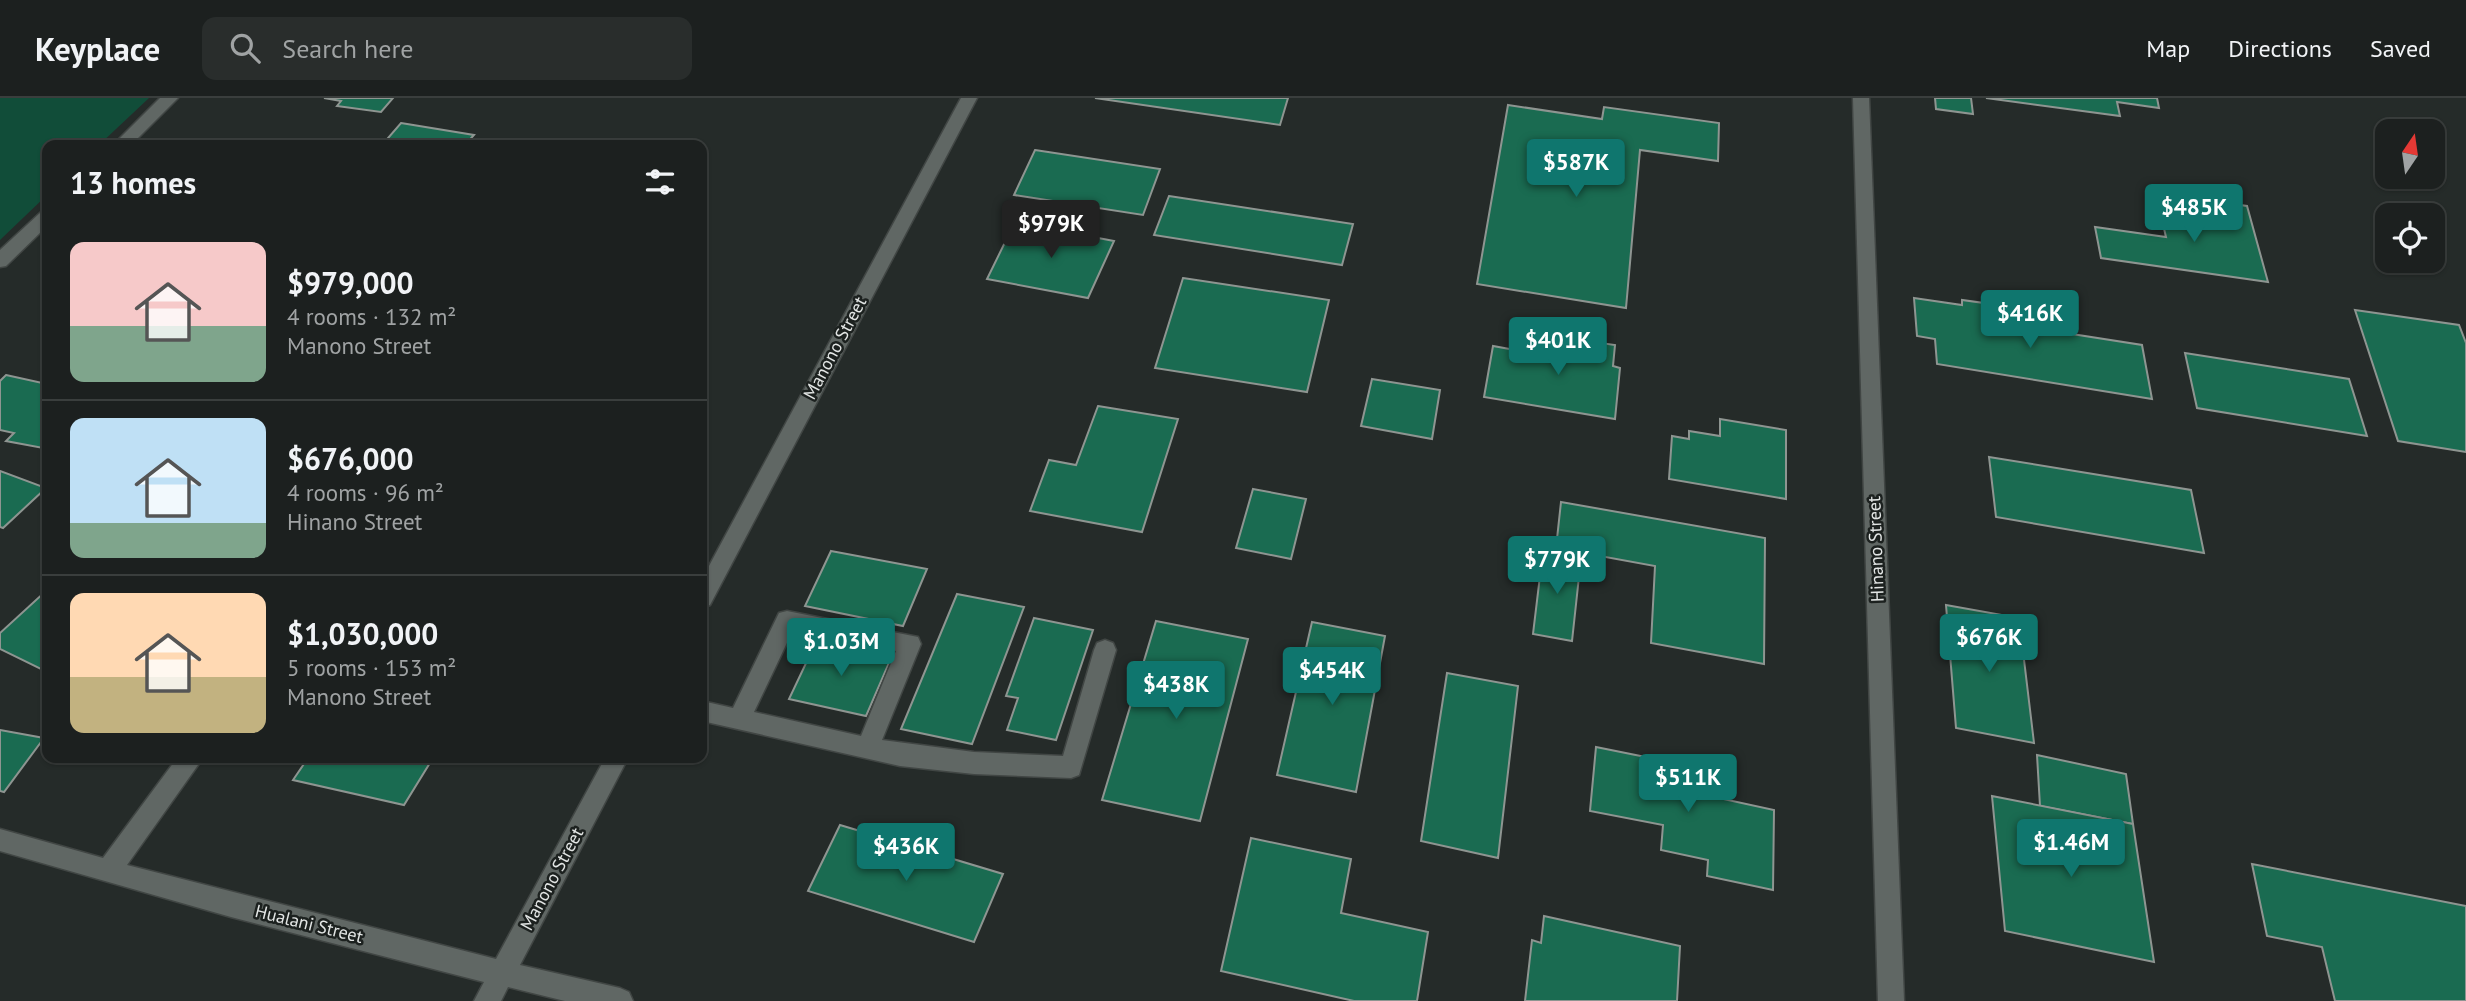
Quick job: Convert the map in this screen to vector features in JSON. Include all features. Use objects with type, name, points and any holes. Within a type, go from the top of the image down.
[{"type":"street","points":[[126,140],[170,98]]},
{"type":"street","name":"Manono Street","points":[[707,589],[969,98]]},
{"type":"street","name":"Hinano Street","points":[[1861,98],[1891,1001]]},
{"type":"street","points":[[0,261],[42,221]]},
{"type":"street","points":[[738,719],[787,620],[910,645],[867,748]]},
{"type":"street","points":[[707,712],[900,755],[974,763],[1071,766],[1105,650]]},
{"type":"street","points":[[107,872],[187,763]]},
{"type":"street","name":"Manono Street","points":[[487,1001],[614,763]]},
{"type":"street","name":"Hualani Street","points":[[0,840],[107,872],[501,974],[620,1001]]},
{"type":"green space","points":[[0,98],[149,98],[104,140],[42,140],[42,200],[0,240]]},
{"type":"building","points":[[324,98],[393,98],[381,112],[337,106],[341,101]]},
{"type":"building","points":[[1095,98],[1288,98],[1280,125]]},
{"type":"building","points":[[1935,98],[1971,98],[1973,114],[1936,109]]},
{"type":"building","points":[[1986,98],[2157,98],[2159,108],[2117,102],[2120,116]]},
{"type":"building","points":[[1508,105],[1602,119],[1604,107],[1719,123],[1718,161],[1640,150],[1626,308],[1477,284]]},
{"type":"building","points":[[401,123],[474,135],[470,140],[386,140]]},
{"type":"building","points":[[1035,150],[1160,169],[1143,215],[1014,195]]},
{"type":"building","points":[[1169,196],[1353,224],[1342,265],[1154,235]]},
{"type":"building","points":[[2196,199],[2247,206],[2268,282],[2101,258],[2095,227],[2166,237],[2162,220],[2203,226]]},
{"type":"building","points":[[1015,222],[1114,241],[1088,298],[987,279]]},
{"type":"building","points":[[1183,278],[1329,300],[1307,392],[1155,368]]},
{"type":"building","points":[[1914,298],[1962,305],[1962,300],[1998,305],[2001,323],[2142,345],[2152,399],[1937,364],[1935,339],[1917,336]]},
{"type":"building","points":[[2355,310],[2459,325],[2466,343],[2466,452],[2398,441]]},
{"type":"building","points":[[1546,335],[1615,345],[1613,366],[1620,368],[1615,419],[1484,397],[1493,346],[1543,355]]},
{"type":"building","points":[[2185,353],[2349,379],[2367,436],[2197,408]]},
{"type":"building","points":[[6,375],[42,383],[42,448],[6,441],[14,433],[0,430],[0,381]]},
{"type":"building","points":[[1372,379],[1440,390],[1432,439],[1361,426]]},
{"type":"building","points":[[1098,406],[1178,419],[1142,532],[1030,511],[1049,460],[1076,465]]},
{"type":"building","points":[[1720,419],[1786,430],[1786,499],[1669,479],[1672,436],[1689,439],[1689,431],[1720,436]]},
{"type":"building","points":[[1989,457],[2191,490],[2204,553],[1996,517]]},
{"type":"building","points":[[0,471],[42,487],[42,492],[3,528],[0,527]]},
{"type":"building","points":[[1253,489],[1306,499],[1291,559],[1236,548]]},
{"type":"building","points":[[1561,502],[1765,538],[1764,664],[1651,643],[1655,566],[1556,548]]},
{"type":"building","points":[[831,551],[927,569],[903,626],[805,606]]},
{"type":"building","points":[[1543,551],[1581,558],[1572,641],[1533,634]]},
{"type":"building","points":[[957,594],[1024,607],[972,744],[901,729]]},
{"type":"building","points":[[42,595],[42,670],[0,649],[0,633]]},
{"type":"building","points":[[1946,605],[2019,618],[2034,743],[1956,728]]},
{"type":"building","points":[[1034,618],[1093,630],[1056,740],[1007,730],[1018,698],[1006,696]]},
{"type":"building","points":[[1156,621],[1248,639],[1200,821],[1102,800]]},
{"type":"building","points":[[1312,622],[1385,636],[1356,792],[1277,775]]},
{"type":"building","points":[[817,640],[892,656],[866,716],[789,699]]},
{"type":"building","points":[[1447,673],[1518,686],[1498,858],[1421,841]]},
{"type":"building","points":[[0,730],[42,738],[4,792],[0,791]]},
{"type":"building","points":[[1596,747],[1715,771],[1714,797],[1774,810],[1773,890],[1707,876],[1708,860],[1661,850],[1663,825],[1590,811]]},
{"type":"building","points":[[2037,755],[2126,774],[2133,824],[2040,806]]},
{"type":"building","points":[[305,763],[430,763],[404,805],[293,780]]},
{"type":"building","points":[[1992,796],[2133,824],[2154,962],[2005,931]]},
{"type":"building","points":[[840,825],[1003,874],[974,942],[808,891]]},
{"type":"building","points":[[1251,838],[1351,859],[1341,913],[1428,932],[1417,1001],[1354,1001],[1221,971]]},
{"type":"building","points":[[2252,864],[2466,906],[2466,1001],[2335,1001],[2322,947],[2267,936]]},
{"type":"building","points":[[1544,916],[1680,946],[1677,1001],[1525,1001],[1532,940],[1541,943]]}]
